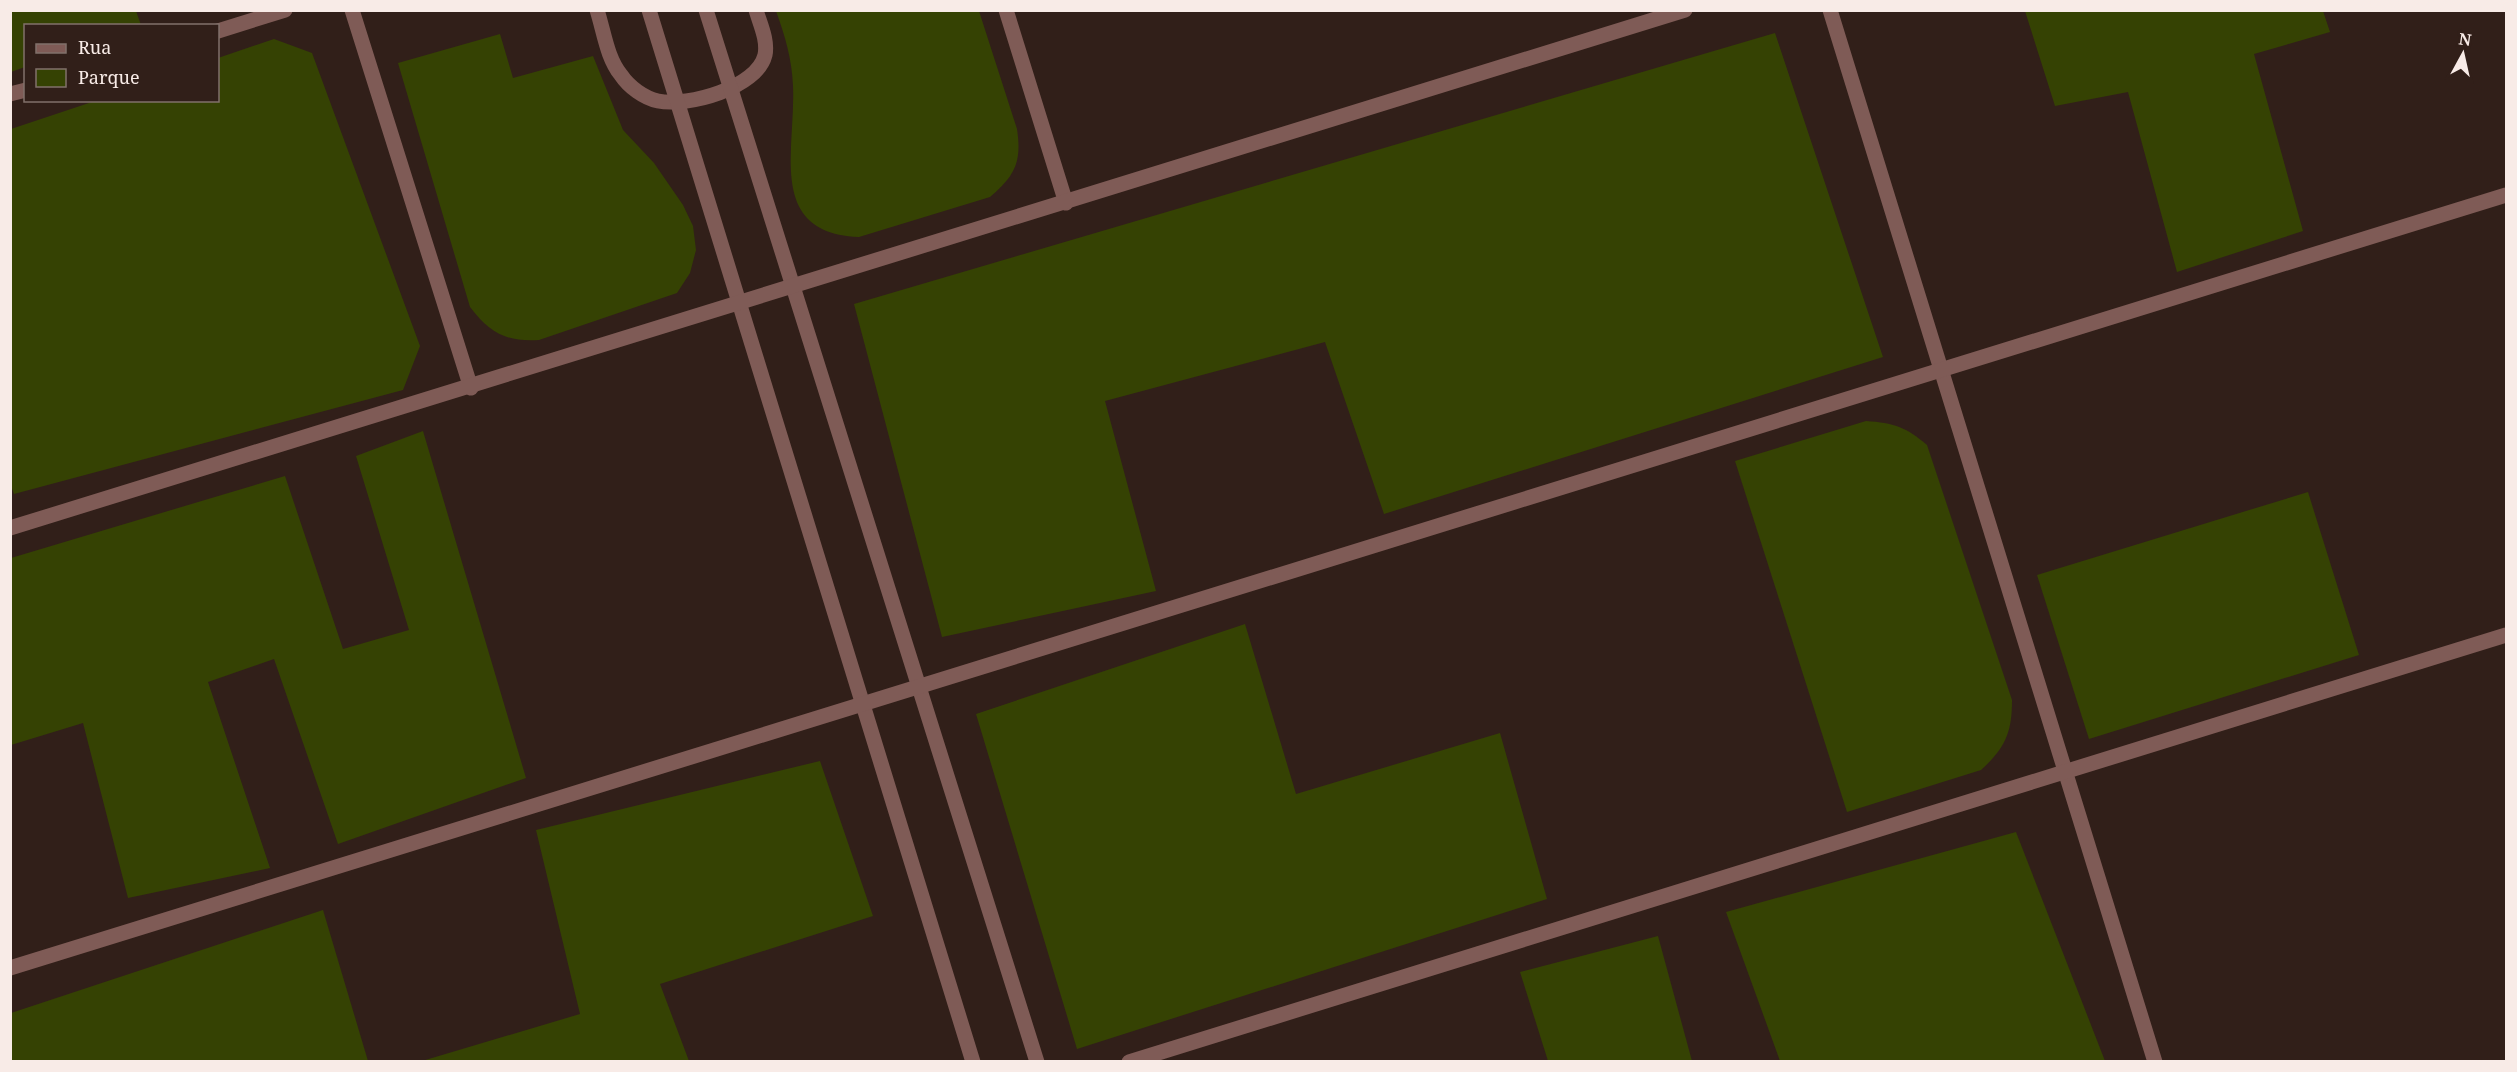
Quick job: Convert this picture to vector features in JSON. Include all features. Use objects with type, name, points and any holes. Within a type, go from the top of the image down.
[{"type":"street","points":[[219,31],[285,10]]},
{"type":"street","points":[[352,10],[471,388]]},
{"type":"street","points":[[597,10],[613,64],[622,77],[637,91],[656,100],[678,103],[742,84],[753,76],[765,54],[766,42],[756,10]]},
{"type":"street","points":[[649,10],[973,1062]]},
{"type":"street","points":[[706,10],[1036,1062]]},
{"type":"street","points":[[1006,10],[1066,203]]},
{"type":"street","points":[[10,528],[740,305],[1685,10]]},
{"type":"street","points":[[1830,10],[2155,1062]]},
{"type":"street","points":[[10,968],[2506,195]]},
{"type":"street","points":[[1129,1062],[2506,635]]},
{"type":"green space","points":[[11,10],[136,11],[141,24],[24,24],[24,67],[11,72]]},
{"type":"green space","points":[[776,11],[979,11],[1017,129],[1017,159],[1011,175],[990,197],[859,237],[830,232],[810,221],[798,204],[792,184],[793,86],[788,48]]},
{"type":"green space","points":[[2025,11],[2323,11],[2330,32],[2254,54],[2303,231],[2177,272],[2128,92],[2055,106]]},
{"type":"green space","points":[[1775,33],[1883,357],[1384,514],[1325,342],[1105,401],[1156,591],[942,637],[854,304]]},
{"type":"green space","points":[[500,34],[513,78],[593,56],[623,130],[654,163],[683,205],[693,226],[696,250],[690,273],[677,293],[539,340],[517,339],[500,334],[477,316],[470,307],[398,63]]},
{"type":"green space","points":[[274,39],[312,53],[420,346],[403,390],[14,494],[10,483],[11,129],[92,102],[219,102],[219,58]]},
{"type":"green space","points":[[1866,421],[1899,427],[1927,445],[2012,700],[2012,712],[2009,731],[2001,747],[1981,770],[1847,812],[1735,461]]},
{"type":"green space","points":[[423,431],[526,778],[338,844],[274,659],[208,682],[270,868],[128,898],[83,723],[11,745],[11,558],[285,476],[343,649],[409,630],[356,456]]},
{"type":"green space","points":[[2308,492],[2359,655],[2089,739],[2037,575]]},
{"type":"green space","points":[[1245,624],[1296,794],[1500,733],[1547,899],[1077,1049],[976,714]]},
{"type":"green space","points":[[820,761],[873,916],[660,984],[689,1061],[422,1061],[580,1014],[536,830]]},
{"type":"green space","points":[[2016,832],[2105,1061],[1780,1061],[1726,912]]},
{"type":"green space","points":[[323,910],[368,1061],[11,1061],[11,1013]]},
{"type":"green space","points":[[1658,936],[1692,1061],[1548,1061],[1520,972]]}]
